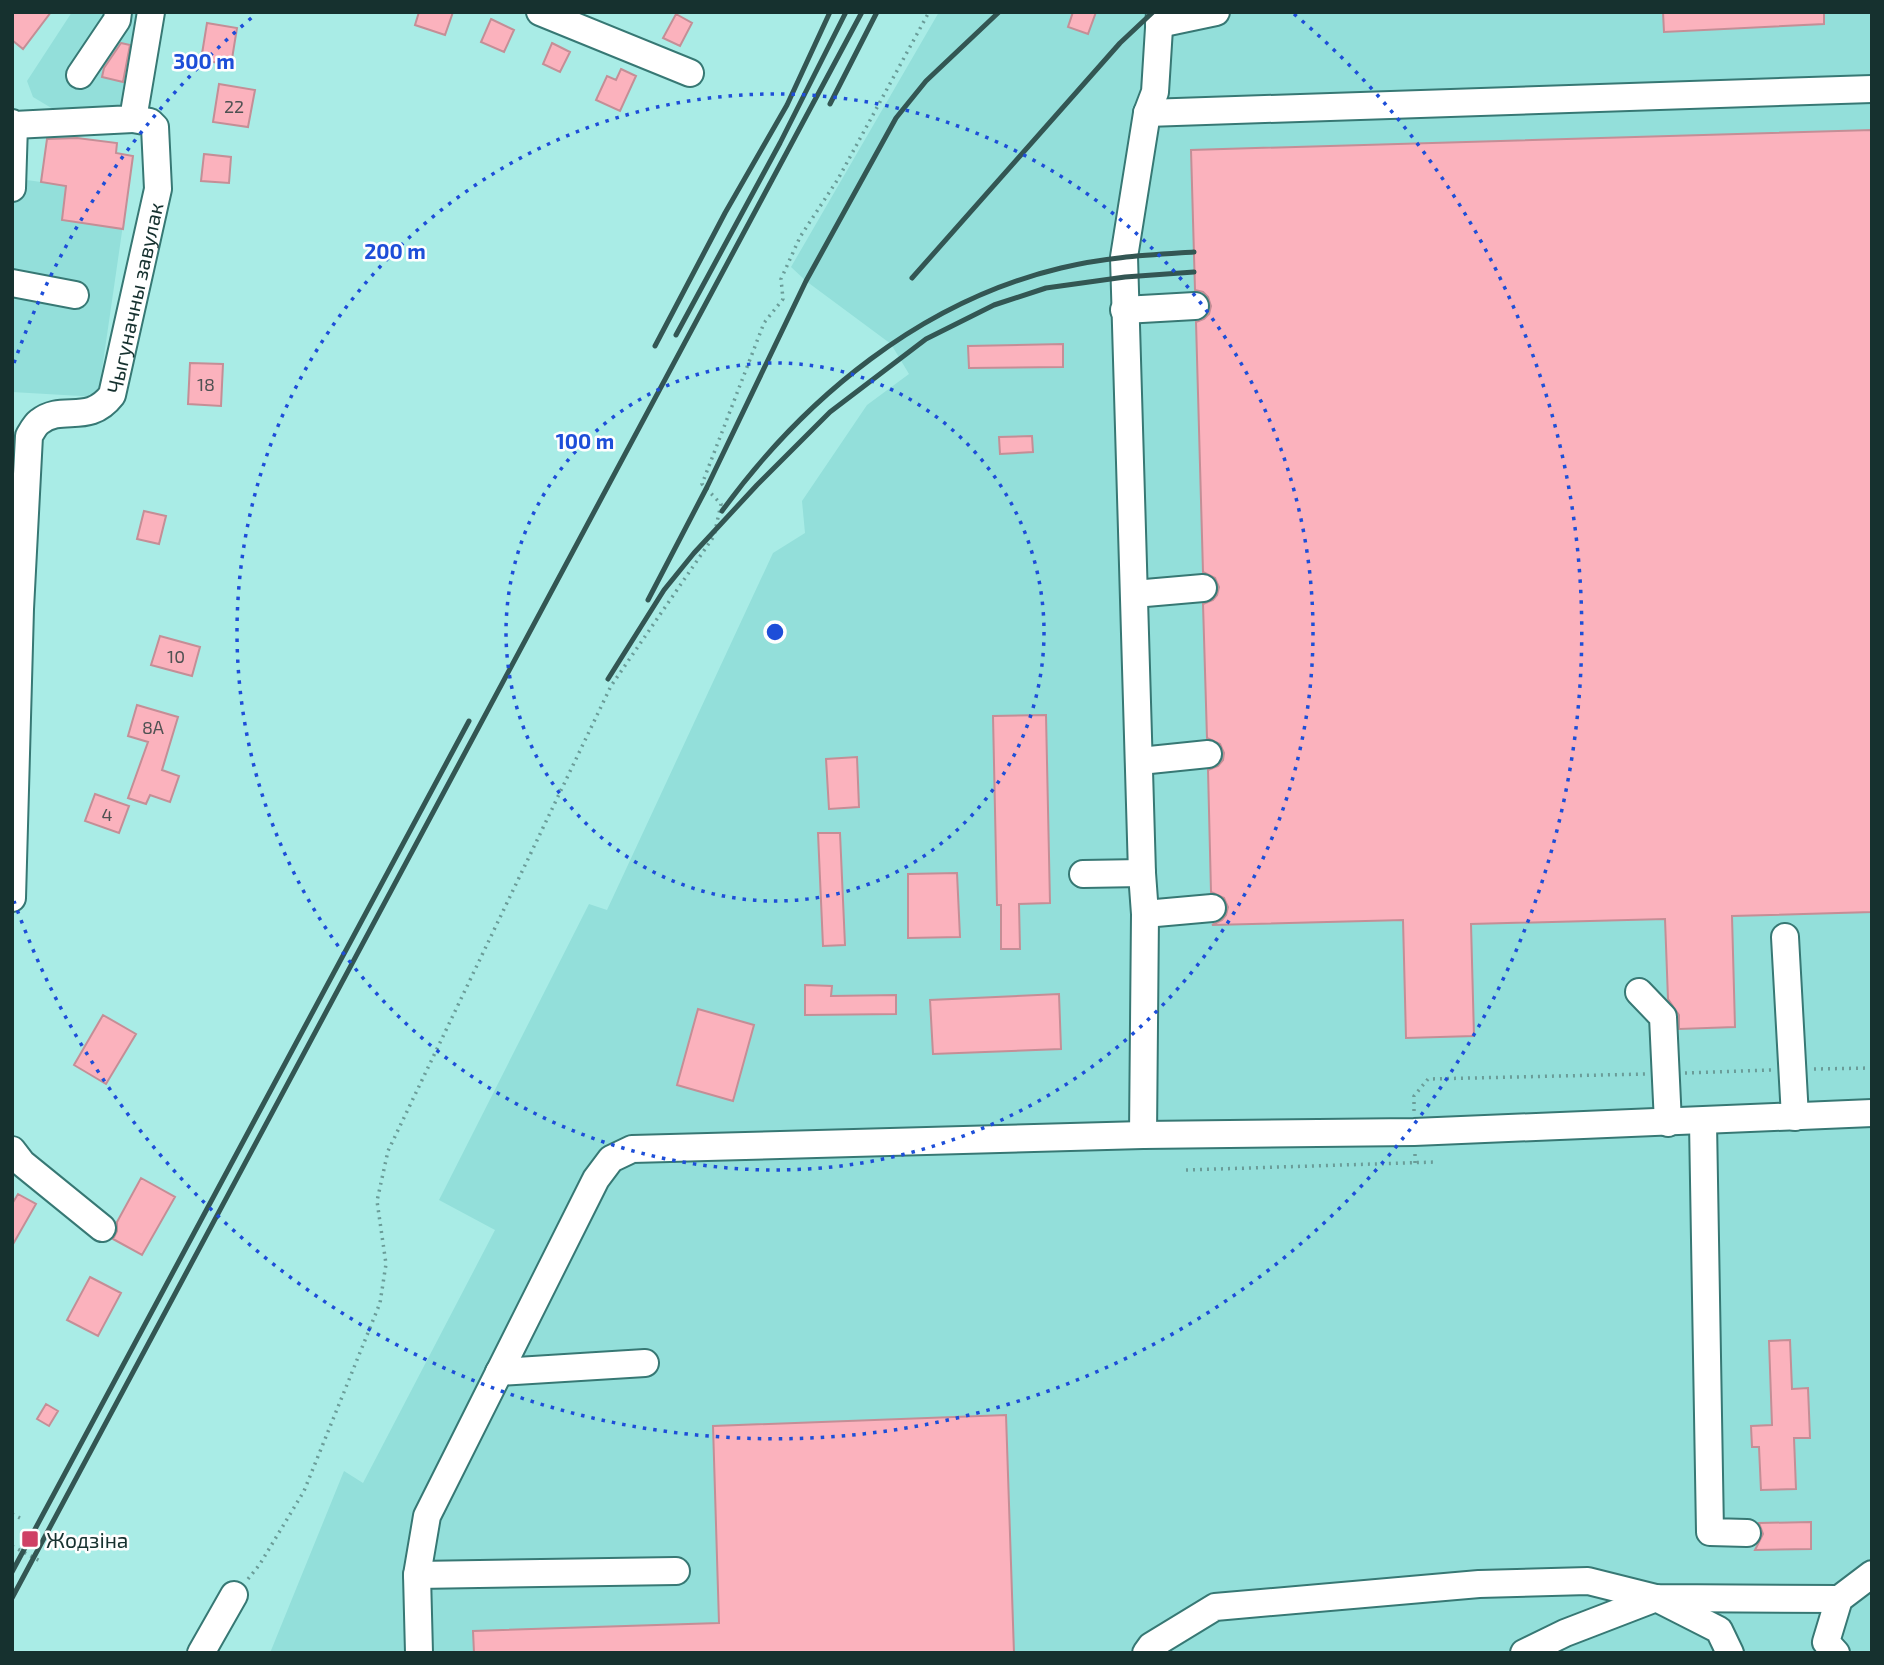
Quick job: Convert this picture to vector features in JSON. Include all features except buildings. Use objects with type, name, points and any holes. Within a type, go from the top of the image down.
[{"type":"street","points":[[80,75],[117,20],[118,12]]},
{"type":"street","points":[[12,188],[13,124],[133,119],[151,12]]},
{"type":"street","points":[[540,12],[690,73]]},
{"type":"street","points":[[1143,1135],[1146,914],[1142,873],[1124,257],[1147,113],[1155,92],[1159,18],[1216,12]]},
{"type":"street","points":[[1147,113],[1872,89]]},
{"type":"street","name":"Чыгуначны завулак","points":[[12,898],[20,609],[29,436],[37,422],[52,415],[90,412],[104,406],[112,395],[158,189],[155,127],[150,122],[133,119]]},
{"type":"street","points":[[12,283],[75,295]]},
{"type":"street","points":[[1124,310],[1195,306]]},
{"type":"street","points":[[1134,594],[1203,588]]},
{"type":"street","points":[[1140,761],[1208,754]]},
{"type":"street","points":[[1083,874],[1142,873]]},
{"type":"street","points":[[1146,914],[1212,908]]},
{"type":"street","points":[[1785,937],[1795,1117]]},
{"type":"street","points":[[1639,992],[1663,1017],[1668,1123]]},
{"type":"street","points":[[419,1653],[417,1575],[427,1516],[596,1179],[611,1159],[632,1149],[1143,1135],[1414,1132],[1872,1113]]},
{"type":"street","points":[[1703,1122],[1710,1532],[1746,1533]]},
{"type":"street","points":[[12,1150],[22,1163],[102,1228]]},
{"type":"street","points":[[499,1372],[645,1363]]},
{"type":"street","points":[[417,1575],[676,1571]]},
{"type":"street","points":[[1836,1653],[1826,1642],[1839,1599],[1872,1574]]},
{"type":"street","points":[[1146,1653],[1151,1646],[1215,1607],[1479,1584],[1588,1581],[1656,1598],[1719,1629],[1730,1653]]},
{"type":"street","points":[[201,1653],[234,1595]]},
{"type":"street","points":[[1524,1653],[1565,1633],[1656,1598],[1839,1599]]},
{"type":"path","points":[[234,1595],[260,1564],[304,1491],[380,1303],[386,1265],[377,1201],[388,1151],[611,686],[714,536],[721,504],[702,484],[764,323],[783,299],[781,279],[800,237],[838,179],[929,12]]},
{"type":"path","points":[[1415,1163],[1414,1096],[1428,1079],[1872,1068]]},
{"type":"path","points":[[1186,1170],[1436,1162]]},
{"type":"path","points":[[12,1514],[20,1518]]},
{"type":"path","points":[[12,1546],[40,1561]]},
{"type":"shaded area","points":[[72,12],[144,12],[125,115],[53,109],[33,97],[27,81]]},
{"type":"shaded area","points":[[939,12],[1872,12],[1872,1653],[270,1653],[344,1471],[363,1483],[495,1230],[439,1200],[589,904],[607,910],[773,553],[805,533],[802,501],[867,405],[909,374],[891,344],[791,267]]},
{"type":"shaded area","points":[[48,133],[117,143],[116,153],[133,156],[98,397],[12,392],[12,178],[41,182]]},
{"type":"railway","points":[[655,346],[725,213],[787,105],[830,12]]},
{"type":"railway","points":[[676,335],[780,143],[846,12]]},
{"type":"railway","points":[[12,1598],[862,12]]},
{"type":"railway","points":[[830,104],[877,12]]},
{"type":"railway","points":[[648,600],[707,487],[806,281],[896,118],[926,81],[999,12]]},
{"type":"railway","points":[[912,278],[1120,43],[1153,12]]},
{"type":"railway","points":[[722,511],[790,430],[829,393],[870,359],[915,329],[961,304],[1010,283],[1061,268],[1144,255],[1194,252]]},
{"type":"railway","points":[[608,679],[664,590],[757,485],[830,412],[926,339],[994,305],[1046,288],[1125,277],[1194,272]]},
{"type":"railway","points":[[12,1572],[469,721]]},
{"type":"place","name":"Жодзіна","points":[[30,1539]]}]
